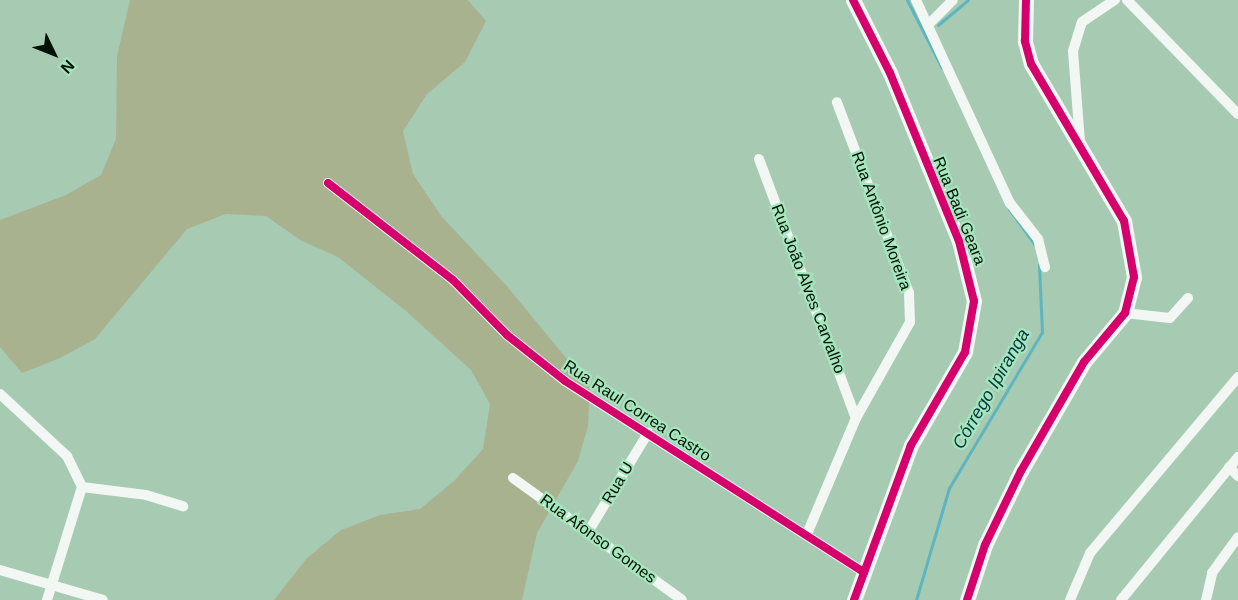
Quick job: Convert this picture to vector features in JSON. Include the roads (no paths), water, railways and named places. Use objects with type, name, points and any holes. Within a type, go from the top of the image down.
[{"type":"street","name":"Rua Badi Geara","points":[[853,0],[890,73],[959,241],[974,301],[965,352],[911,445],[854,600]]},
{"type":"street","points":[[916,0],[1010,203],[1038,239],[1045,267]]},
{"type":"street","points":[[928,25],[953,0]]},
{"type":"street","points":[[967,600],[985,545],[1021,471],[1084,362],[1125,313],[1134,277],[1129,236],[1030,64],[1025,41],[1026,0]]},
{"type":"street","points":[[1080,148],[1073,51],[1082,22],[1115,0]]},
{"type":"street","points":[[1127,0],[1238,114]]},
{"type":"street","name":"Rua Antônio Moreira","points":[[807,534],[856,418],[904,340],[911,309],[837,102]]},
{"type":"street","name":"Rua João Alves Carvalho","points":[[759,159],[856,418]]},
{"type":"street","name":"Rua Raul Correa Castro","points":[[328,183],[453,280],[543,365],[864,572]]},
{"type":"street","points":[[1125,313],[1170,318],[1188,298]]},
{"type":"street","points":[[1070,600],[1090,553],[1238,377]]},
{"type":"street","points":[[0,394],[67,456],[82,487],[47,600]]},
{"type":"street","name":"Rua U","points":[[588,532],[648,433]]},
{"type":"street","points":[[1121,600],[1238,457]]},
{"type":"street","points":[[1229,467],[1238,476]]},
{"type":"street","name":"Rua Afonso Gomes","points":[[513,478],[682,600]]},
{"type":"street","points":[[82,487],[146,495],[183,506]]},
{"type":"street","points":[[1206,600],[1212,573],[1238,537]]},
{"type":"street","points":[[0,570],[103,600]]},
{"type":"waterway","name":"Córrego Ipiranga","points":[[907,0],[942,68]]},
{"type":"waterway","points":[[938,25],[968,0]]},
{"type":"waterway","name":"Córrego Ipiranga","points":[[1009,209],[1035,245]]},
{"type":"waterway","name":"Córrego Ipiranga","points":[[916,600],[949,488],[1042,332],[1039,265]]}]
